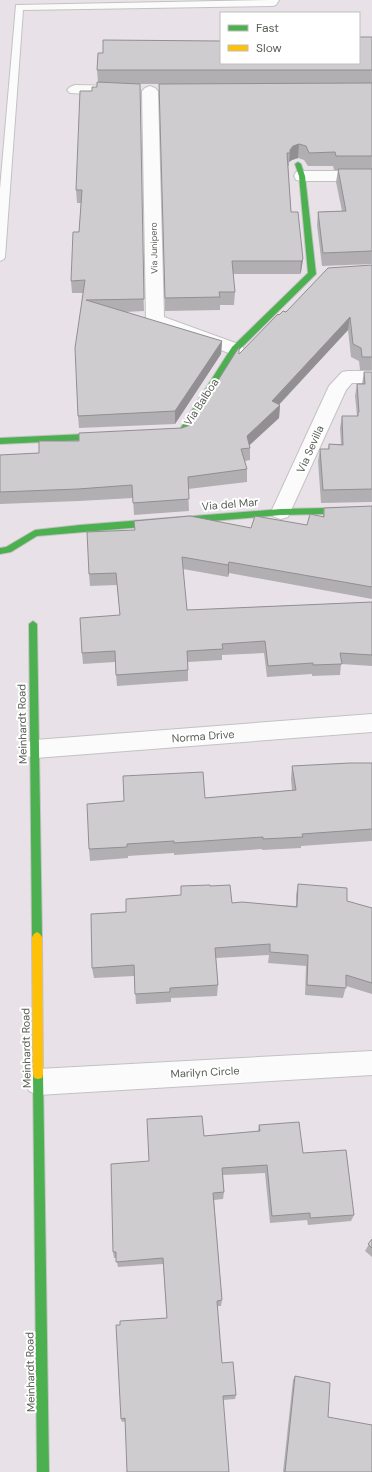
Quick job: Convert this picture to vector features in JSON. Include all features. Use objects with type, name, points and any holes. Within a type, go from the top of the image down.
[{"type":"street","name":"Via Junipero","points":[[75,90],[158,91],[155,320],[235,349]]},
{"type":"street","name":"Via Balboa","points":[[151,434],[182,432],[235,349],[320,274],[300,170]]},
{"type":"street","points":[[300,170],[372,176]]},
{"type":"street","name":"Via Sevilla","points":[[281,512],[338,386],[348,377],[372,377]]},
{"type":"street","points":[[0,441],[120,435]]},
{"type":"street","name":"Via del Mar","points":[[0,551],[8,550],[35,534],[80,528],[281,512],[372,510]]},
{"type":"street","name":"Meinhardt Road","points":[[33,624],[43,1472]]},
{"type":"street","name":"Norma Drive","points":[[35,749],[372,723]]},
{"type":"street","name":"Marilyn Circle","points":[[38,1082],[372,1063]]},
{"type":"lane","points":[[0,257],[19,7],[273,3],[274,0]]},
{"type":"building","points":[[360,37],[372,37],[372,70],[97,70],[98,53],[103,53],[103,40],[220,41],[220,64],[360,64]]},
{"type":"building","points":[[97,82],[140,84],[144,299],[86,300],[222,341],[175,411],[78,416],[75,348],[85,280],[71,281],[73,232],[79,232],[82,190],[76,190],[80,91],[92,91],[92,87],[97,87]]},
{"type":"building","points":[[372,83],[372,156],[336,156],[335,152],[309,153],[306,146],[299,144],[293,146],[290,153],[287,153],[291,212],[298,212],[303,259],[301,261],[232,261],[235,292],[219,292],[220,297],[165,298],[159,84]]},
{"type":"building","points":[[338,169],[372,169],[372,251],[323,253],[318,212],[346,211]]},
{"type":"building","points":[[372,265],[372,357],[362,357],[361,348],[353,344],[350,317],[272,401],[280,405],[247,436],[250,448],[241,449],[247,469],[188,477],[189,499],[133,503],[132,485],[0,492],[0,455],[39,453],[39,441],[79,441],[79,433],[182,428],[190,425],[239,347],[239,354],[278,314],[279,315],[283,311],[286,312],[328,268]]},
{"type":"building","points":[[364,372],[372,372],[372,489],[323,490],[320,449],[329,449],[329,444],[343,445],[342,416],[358,416],[357,384],[365,384]]},
{"type":"building","points":[[372,506],[372,587],[229,562],[228,565],[182,557],[187,610],[372,602],[372,655],[340,653],[342,664],[313,665],[313,663],[268,666],[265,641],[222,644],[223,649],[187,651],[188,670],[116,675],[115,651],[82,653],[80,618],[120,615],[116,573],[89,574],[87,532],[135,530],[134,521],[190,516],[251,528],[255,516],[307,525],[310,514],[324,517],[324,508]]},
{"type":"building","points":[[372,763],[372,829],[302,834],[303,837],[263,839],[263,837],[174,843],[174,841],[127,844],[127,847],[89,849],[87,804],[124,801],[123,776],[203,772],[205,798],[296,790],[292,766]]},
{"type":"building","points":[[298,884],[347,888],[347,901],[372,908],[372,983],[346,975],[346,988],[307,985],[308,955],[270,952],[270,944],[215,948],[218,985],[170,988],[170,992],[135,994],[134,965],[92,968],[91,914],[126,912],[126,899],[181,895],[181,886],[230,885],[232,903],[242,902],[297,907]]},
{"type":"building","points":[[202,1116],[204,1136],[260,1131],[259,1125],[299,1122],[303,1153],[346,1150],[354,1215],[310,1218],[310,1213],[272,1216],[267,1165],[222,1168],[224,1192],[213,1193],[222,1300],[217,1301],[222,1363],[233,1362],[236,1395],[223,1396],[229,1472],[127,1472],[125,1418],[121,1419],[116,1325],[120,1325],[120,1321],[167,1318],[163,1258],[116,1262],[116,1252],[113,1252],[111,1164],[149,1161],[147,1119]]},
{"type":"building","points":[[372,1239],[372,1248],[368,1244]]},
{"type":"building","points":[[295,1376],[330,1383],[328,1417],[372,1425],[372,1472],[285,1472]]},
{"type":"traffic: fast","points":[[159,433],[182,432],[235,349],[312,274],[302,176],[298,164]]},
{"type":"traffic: fast","points":[[0,441],[108,436]]},
{"type":"traffic: fast","points":[[0,551],[8,550],[35,533],[80,528],[281,512],[372,510]]},
{"type":"traffic: fast","points":[[33,624],[37,937]]},
{"type":"traffic: fast","points":[[38,1074],[43,1472]]},
{"type":"traffic: slow","points":[[37,937],[38,1074]]}]
